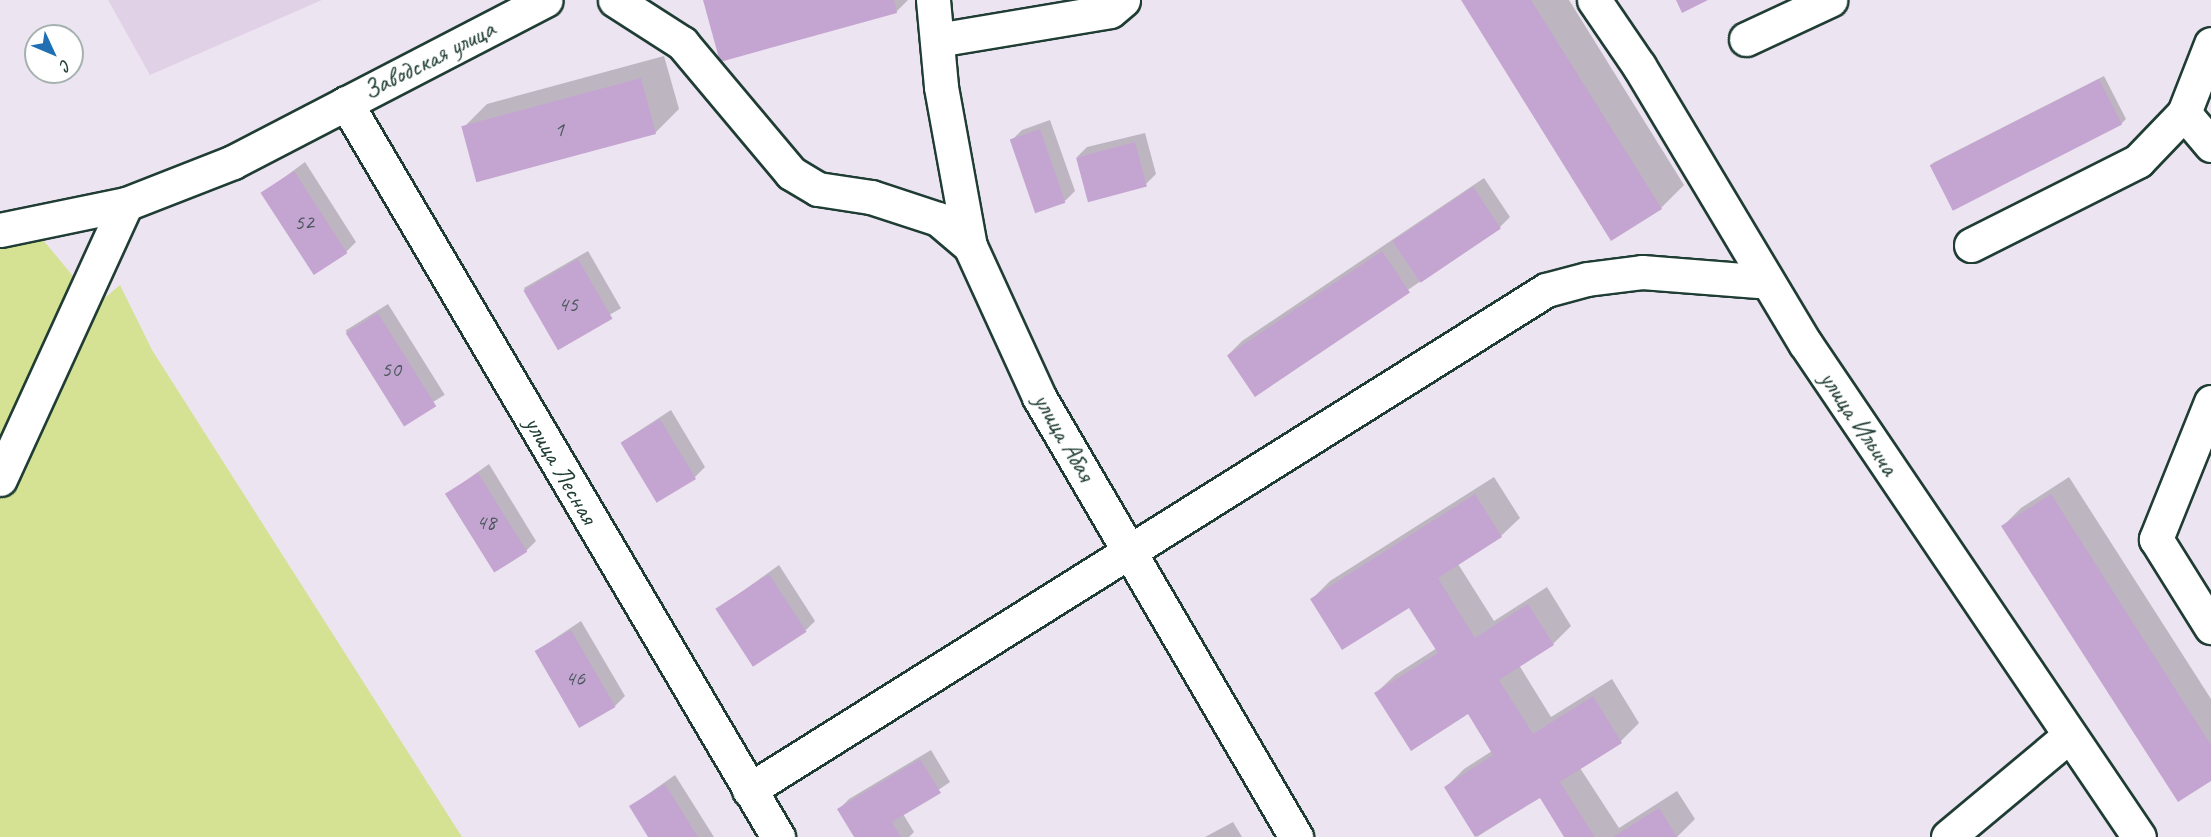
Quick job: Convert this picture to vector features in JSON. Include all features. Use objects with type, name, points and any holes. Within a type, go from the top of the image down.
[{"type":"street","name":"Заводская улица","points":[[0,230],[126,204],[233,162],[545,0]]},
{"type":"street","points":[[615,0],[682,43],[791,172],[818,189],[871,197],[938,219],[970,246]]},
{"type":"street","name":"улица Абая","points":[[933,0],[941,87],[970,246],[1039,397],[1296,837]]},
{"type":"street","points":[[937,40],[1110,11],[1123,0]]},
{"type":"street","name":"улица Ильича","points":[[1593,0],[1639,66],[1805,343],[2139,837]]},
{"type":"street","points":[[1746,39],[1830,0]]},
{"type":"street","points":[[1971,245],[2138,161],[2184,113],[2211,44]]},
{"type":"street","name":"улица Лесная","points":[[346,103],[748,790],[778,837]]},
{"type":"street","points":[[2184,113],[2211,146]]},
{"type":"street","points":[[0,479],[126,204]]},
{"type":"street","points":[[748,790],[1546,290],[1587,279],[1642,272],[1768,282]]},
{"type":"street","points":[[2211,402],[2156,539],[2211,627]]},
{"type":"street","points":[[1948,837],[2069,736]]},
{"type":"shaded area","points":[[108,0],[322,0],[150,75]]},
{"type":"green space","points":[[39,235],[77,281],[0,455],[0,239]]},
{"type":"green space","points":[[120,285],[152,350],[462,837],[0,837],[0,494],[94,307]]},
{"type":"building","points":[[703,0],[894,0],[897,13],[720,62]]},
{"type":"building","points":[[1461,0],[1531,0],[1662,209],[1611,241]]},
{"type":"building","points":[[1676,0],[1708,0],[1682,13]]},
{"type":"building","points":[[641,78],[656,134],[476,182],[461,126]]},
{"type":"building","points":[[2099,79],[2122,124],[1953,211],[1930,165]]},
{"type":"building","points":[[1040,129],[1065,203],[1035,213],[1010,139]]},
{"type":"building","points":[[1135,142],[1147,186],[1088,202],[1076,158]]},
{"type":"building","points":[[294,171],[347,253],[314,275],[260,193]]},
{"type":"building","points":[[1473,187],[1501,228],[1421,283],[1393,241]]},
{"type":"building","points":[[1382,251],[1410,292],[1255,397],[1227,356]]},
{"type":"building","points":[[578,259],[612,319],[558,350],[523,290]]},
{"type":"building","points":[[378,313],[436,406],[404,426],[346,333]]},
{"type":"building","points":[[660,419],[696,479],[657,503],[621,443]]},
{"type":"building","points":[[478,473],[527,552],[494,573],[445,494]]},
{"type":"building","points":[[1475,494],[1502,537],[1438,578],[1475,638],[1528,604],[1554,645],[1499,680],[1533,734],[1593,696],[1622,743],[1560,782],[1595,837],[1564,837],[1540,798],[1475,837],[1444,787],[1493,755],[1468,714],[1411,751],[1374,693],[1438,653],[1409,608],[1342,650],[1310,599]]},
{"type":"building","points":[[2051,494],[2211,745],[2211,781],[2178,802],[2001,526]]},
{"type":"building","points":[[769,574],[807,632],[753,667],[715,609]]},
{"type":"building","points":[[571,630],[616,707],[579,728],[535,651]]},
{"type":"building","points":[[920,759],[941,793],[892,822],[901,837],[854,837],[837,809]]},
{"type":"building","points":[[665,784],[698,837],[648,837],[629,806]]},
{"type":"building","points":[[1659,808],[1677,837],[1613,837]]}]
